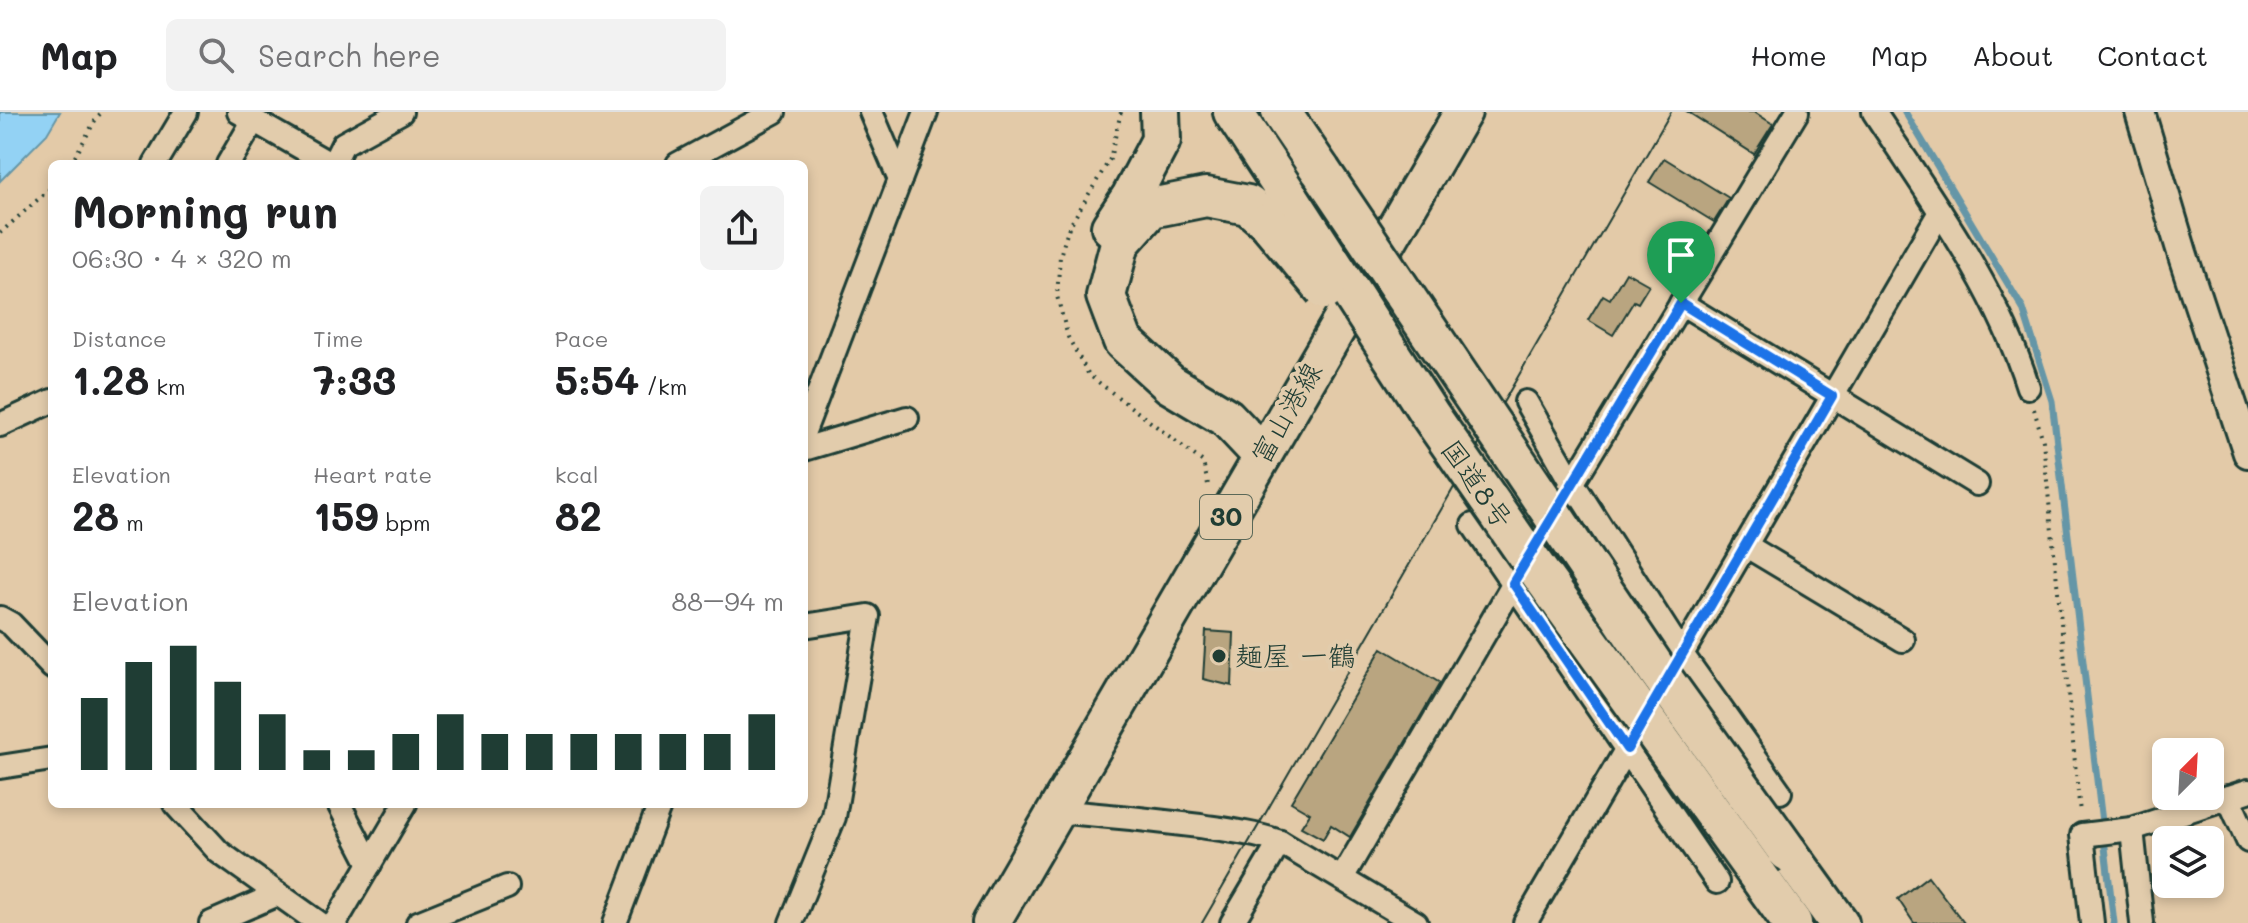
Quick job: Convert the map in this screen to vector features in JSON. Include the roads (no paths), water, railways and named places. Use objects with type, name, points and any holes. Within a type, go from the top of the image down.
[{"type":"highway","points":[[1160,112],[1161,140],[1131,197],[1101,241],[1089,295],[1108,358],[1158,405],[1218,441],[1262,455]]},
{"type":"highway","points":[[1233,112],[1280,211]]},
{"type":"highway","points":[[1281,112],[1326,168]]},
{"type":"highway","points":[[1302,112],[1326,168]]},
{"type":"highway","name":"国道8号","points":[[1326,168],[1468,390],[1657,670],[1839,923]]},
{"type":"highway","points":[[1262,455],[1227,418],[1170,384],[1123,341],[1106,296],[1120,243],[1151,208],[1206,197],[1280,211]]},
{"type":"highway","name":"国道8号","points":[[1280,211],[1430,415],[1546,583],[1792,923]]},
{"type":"main road","name":"富山港線","points":[[991,923],[1463,112]]},
{"type":"street","points":[[157,160],[186,112]]},
{"type":"street","points":[[333,160],[343,144],[401,112]]},
{"type":"street","points":[[685,160],[774,112]]},
{"type":"street","points":[[871,112],[900,180]]},
{"type":"street","points":[[808,421],[926,112]]},
{"type":"street","points":[[1342,878],[1572,482],[1797,112]]},
{"type":"street","points":[[1874,112],[1992,298],[2028,387]]},
{"type":"street","points":[[2140,112],[2183,256],[2248,453]]},
{"type":"street","points":[[230,160],[247,116],[324,160]]},
{"type":"street","points":[[1525,923],[1940,212]]},
{"type":"street","points":[[1681,303],[1977,484]]},
{"type":"street","points":[[1526,402],[1572,482],[1682,654],[1780,792]]},
{"type":"street","points":[[0,425],[48,403]]},
{"type":"street","points":[[808,448],[907,418]]},
{"type":"street","points":[[1473,525],[1717,882]]},
{"type":"street","points":[[1745,545],[1903,640]]},
{"type":"street","points":[[791,923],[834,817],[868,616],[808,625]]},
{"type":"street","points":[[0,618],[11,624],[48,663]]},
{"type":"street","points":[[0,767],[48,760]]},
{"type":"street","points":[[2092,923],[2082,835],[2132,829],[2238,794],[2248,841]]},
{"type":"street","points":[[179,808],[219,852],[319,923]]},
{"type":"street","points":[[341,808],[370,864]]},
{"type":"street","points":[[335,923],[403,808]]},
{"type":"street","points":[[615,923],[658,808]]},
{"type":"street","points":[[1055,811],[1223,829],[1280,842],[1416,923]]},
{"type":"street","points":[[2132,829],[2142,923]]},
{"type":"street","points":[[1232,923],[1280,842]]},
{"type":"street","points":[[418,923],[507,887]]},
{"type":"street","points":[[211,923],[278,894]]},
{"type":"water","points":[[0,112],[60,112],[47,134],[0,181]]},
{"type":"waterway","points":[[1905,112],[2023,309],[2052,401],[2114,923]]},
{"type":"tram line","points":[[1202,923],[1671,112]]},
{"type":"place","name":"麺屋 一鶴","points":[[1219,656]]}]
